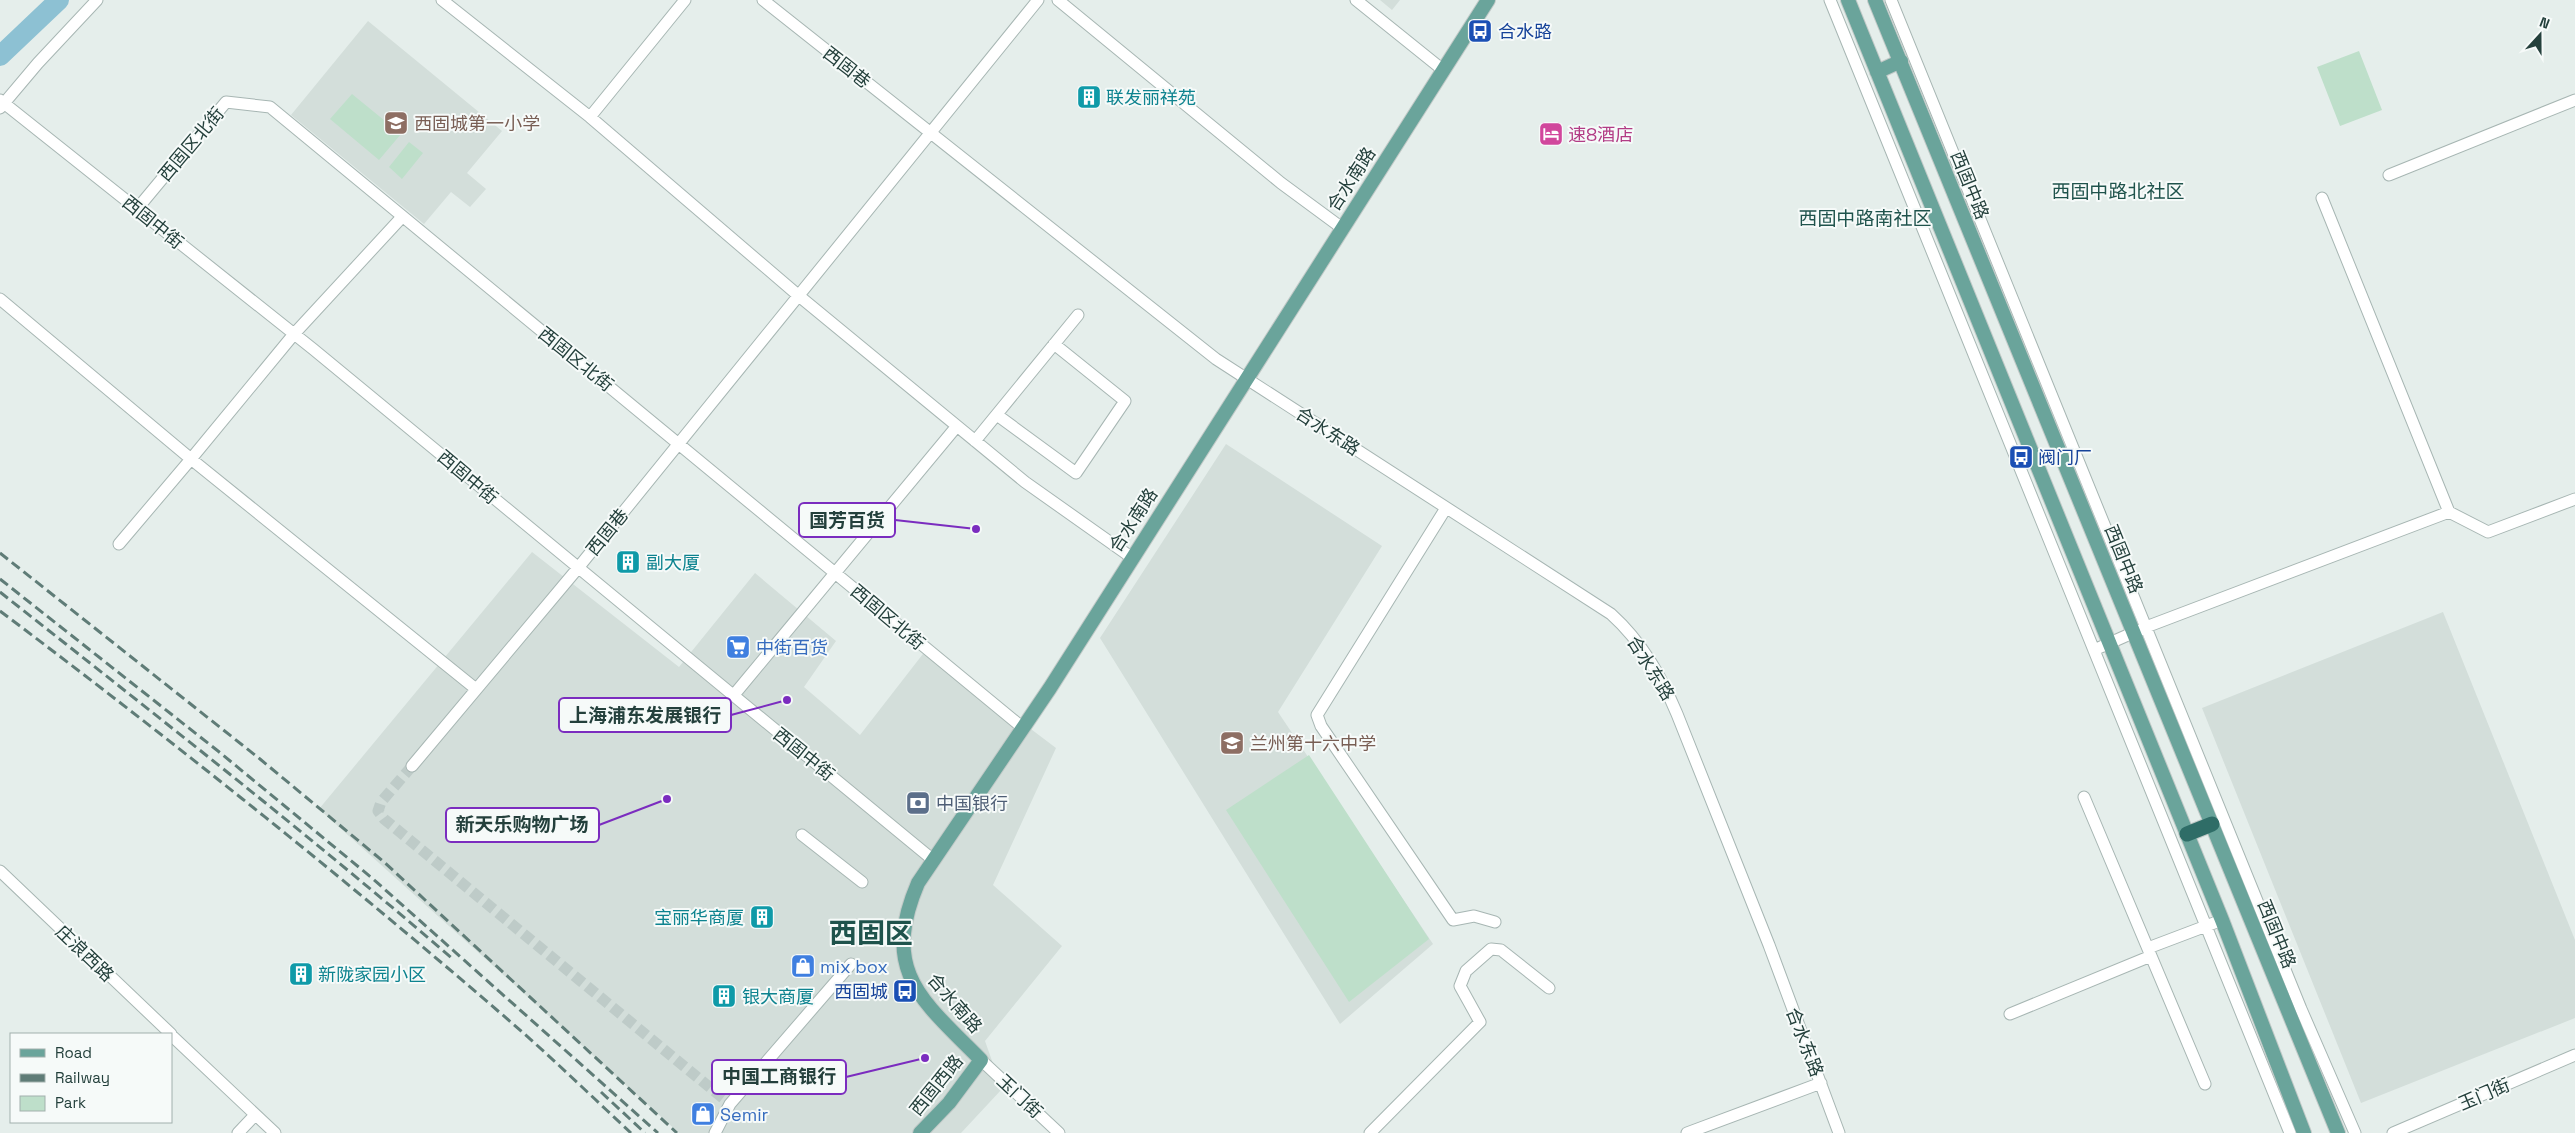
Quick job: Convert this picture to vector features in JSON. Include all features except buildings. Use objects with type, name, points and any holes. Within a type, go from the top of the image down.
[{"type":"highway","points":[[2187,834],[2212,824]]},
{"type":"main road","name":"合水南路","points":[[981,1060],[930,1009],[916,990],[905,966],[898,933],[910,901],[932,859],[1023,728],[1488,0]]},
{"type":"main road","points":[[1848,0],[2222,920],[2304,1133]]},
{"type":"main road","name":"西固中路","points":[[1875,0],[2140,629],[2212,824],[2338,1133]]},
{"type":"main road","points":[[1877,72],[1901,61]]},
{"type":"main road","name":"西固西路","points":[[920,1133],[949,1103],[981,1060]]},
{"type":"street","points":[[2,104],[97,0]]},
{"type":"street","points":[[442,0],[590,117],[799,296],[1025,482],[1131,558]]},
{"type":"street","points":[[590,117],[685,0]]},
{"type":"street","name":"西固巷","points":[[763,0],[931,133]]},
{"type":"street","name":"西固巷","points":[[412,766],[578,568],[1038,0]]},
{"type":"street","points":[[1058,0],[1281,183],[1342,228]]},
{"type":"street","points":[[1356,0],[1443,70]]},
{"type":"street","points":[[1830,0],[2290,1133]]},
{"type":"street","points":[[1891,0],[2140,629],[2355,1133]]},
{"type":"street","points":[[2389,175],[2575,100]]},
{"type":"street","name":"西固区北街","points":[[137,209],[226,102],[270,107],[1023,728]]},
{"type":"street","name":"西固中街","points":[[2,104],[294,334],[932,859]]},
{"type":"street","name":"合水东路","points":[[931,133],[1216,358],[1611,614],[1626,628],[1653,665],[1665,685],[1678,714],[1839,1133]]},
{"type":"street","points":[[2322,198],[2449,512],[2488,532],[2575,499]]},
{"type":"street","points":[[119,544],[294,334],[402,217]]},
{"type":"street","points":[[0,299],[191,459],[476,689]]},
{"type":"street","points":[[975,441],[1078,314]]},
{"type":"street","points":[[997,414],[1076,473],[1124,401],[1054,344]]},
{"type":"street","points":[[733,696],[957,426]]},
{"type":"street","points":[[1446,508],[1318,715],[1321,726],[1453,920],[1474,916],[1495,922]]},
{"type":"street","points":[[2094,650],[2140,629],[2449,512]]},
{"type":"street","points":[[2084,796],[2206,1084]]},
{"type":"street","points":[[802,835],[862,882]]},
{"type":"street","name":"庄浪西路","points":[[0,872],[169,1033]]},
{"type":"street","points":[[2010,1014],[2222,920]]},
{"type":"street","points":[[1370,1133],[1480,1022],[1460,986],[1466,971],[1491,948],[1501,950],[1549,988]]},
{"type":"street","points":[[715,1133],[730,1104],[851,964]]},
{"type":"street","name":"庄浪西路","points":[[172,1036],[275,1133]]},
{"type":"street","name":"玉门街","points":[[2393,1133],[2575,1055]]},
{"type":"street","name":"玉门街","points":[[981,1060],[1058,1133]]},
{"type":"street","points":[[1687,1133],[1821,1083]]},
{"type":"street","points":[[238,1133],[256,1115]]},
{"type":"shaded area","points":[[1380,0],[1400,0],[1392,10]]},
{"type":"shaded area","name":"西固城第一小学","points":[[368,21],[502,131],[467,173],[486,189],[470,207],[451,192],[424,224],[291,115]]},
{"type":"shaded area","name":"兰州第十六中学","points":[[1226,444],[1382,546],[1278,712],[1433,944],[1340,1024],[1100,638]]},
{"type":"shaded area","points":[[532,552],[679,667],[755,573],[836,641],[804,687],[860,735],[926,650],[1056,748],[993,885],[1062,946],[985,1041],[1002,1089],[961,1133],[679,1133],[319,809]]},
{"type":"shaded area","points":[[2443,612],[2575,940],[2575,1018],[2361,1103],[2202,708]]},
{"type":"green space","points":[[2359,51],[2382,110],[2340,126],[2317,67]]},
{"type":"green space","points":[[352,94],[401,134],[379,160],[330,119]]},
{"type":"green space","points":[[409,142],[423,153],[402,179],[389,167]]},
{"type":"green space","points":[[1309,755],[1429,939],[1349,1002],[1226,810]]},
{"type":"waterway","points":[[0,56],[59,0]]},
{"type":"tunnel","points":[[412,766],[381,802],[378,811],[384,819],[730,1104]]},
{"type":"railway","points":[[0,553],[260,759],[384,862],[677,1133]]},
{"type":"railway","points":[[0,579],[218,751],[372,878],[658,1133]]},
{"type":"railway","points":[[0,592],[286,820],[454,960]]},
{"type":"railway","points":[[0,611],[190,757],[315,857],[515,1026],[631,1133]]},
{"type":"railway","points":[[601,1092],[645,1133]]},
{"type":"place","name":"合水路","points":[[1480,31]]},
{"type":"place","name":"联发丽祥苑","points":[[1089,97]]},
{"type":"place","name":"西固城第一小学","points":[[396,123]]},
{"type":"place","name":"速8酒店","points":[[1551,134]]},
{"type":"place","name":"阀门厂","points":[[2021,457]]},
{"type":"place","name":"国芳百货","points":[[976,529]]},
{"type":"place","name":"副大厦","points":[[628,562]]},
{"type":"place","name":"中街百货","points":[[738,647]]},
{"type":"place","name":"上海浦东发展银行","points":[[787,700]]},
{"type":"place","name":"兰州第十六中学","points":[[1232,743]]},
{"type":"place","name":"新天乐购物广场","points":[[667,799]]},
{"type":"place","name":"中国银行","points":[[918,803]]},
{"type":"place","name":"宝丽华商厦","points":[[762,917]]},
{"type":"place","name":"mix box","points":[[803,966]]},
{"type":"place","name":"新陇家园小区","points":[[301,974]]},
{"type":"place","name":"西固城","points":[[905,991]]},
{"type":"place","name":"银大商厦","points":[[724,996]]},
{"type":"place","name":"中国工商银行","points":[[925,1058]]},
{"type":"place","name":"Semir","points":[[703,1114]]},
{"type":"district","name":"西固中路北社区","points":[[2118,191]]},
{"type":"district","name":"西固中路南社区","points":[[1865,218]]},
{"type":"district","name":"西固区","points":[[871,933]]}]
